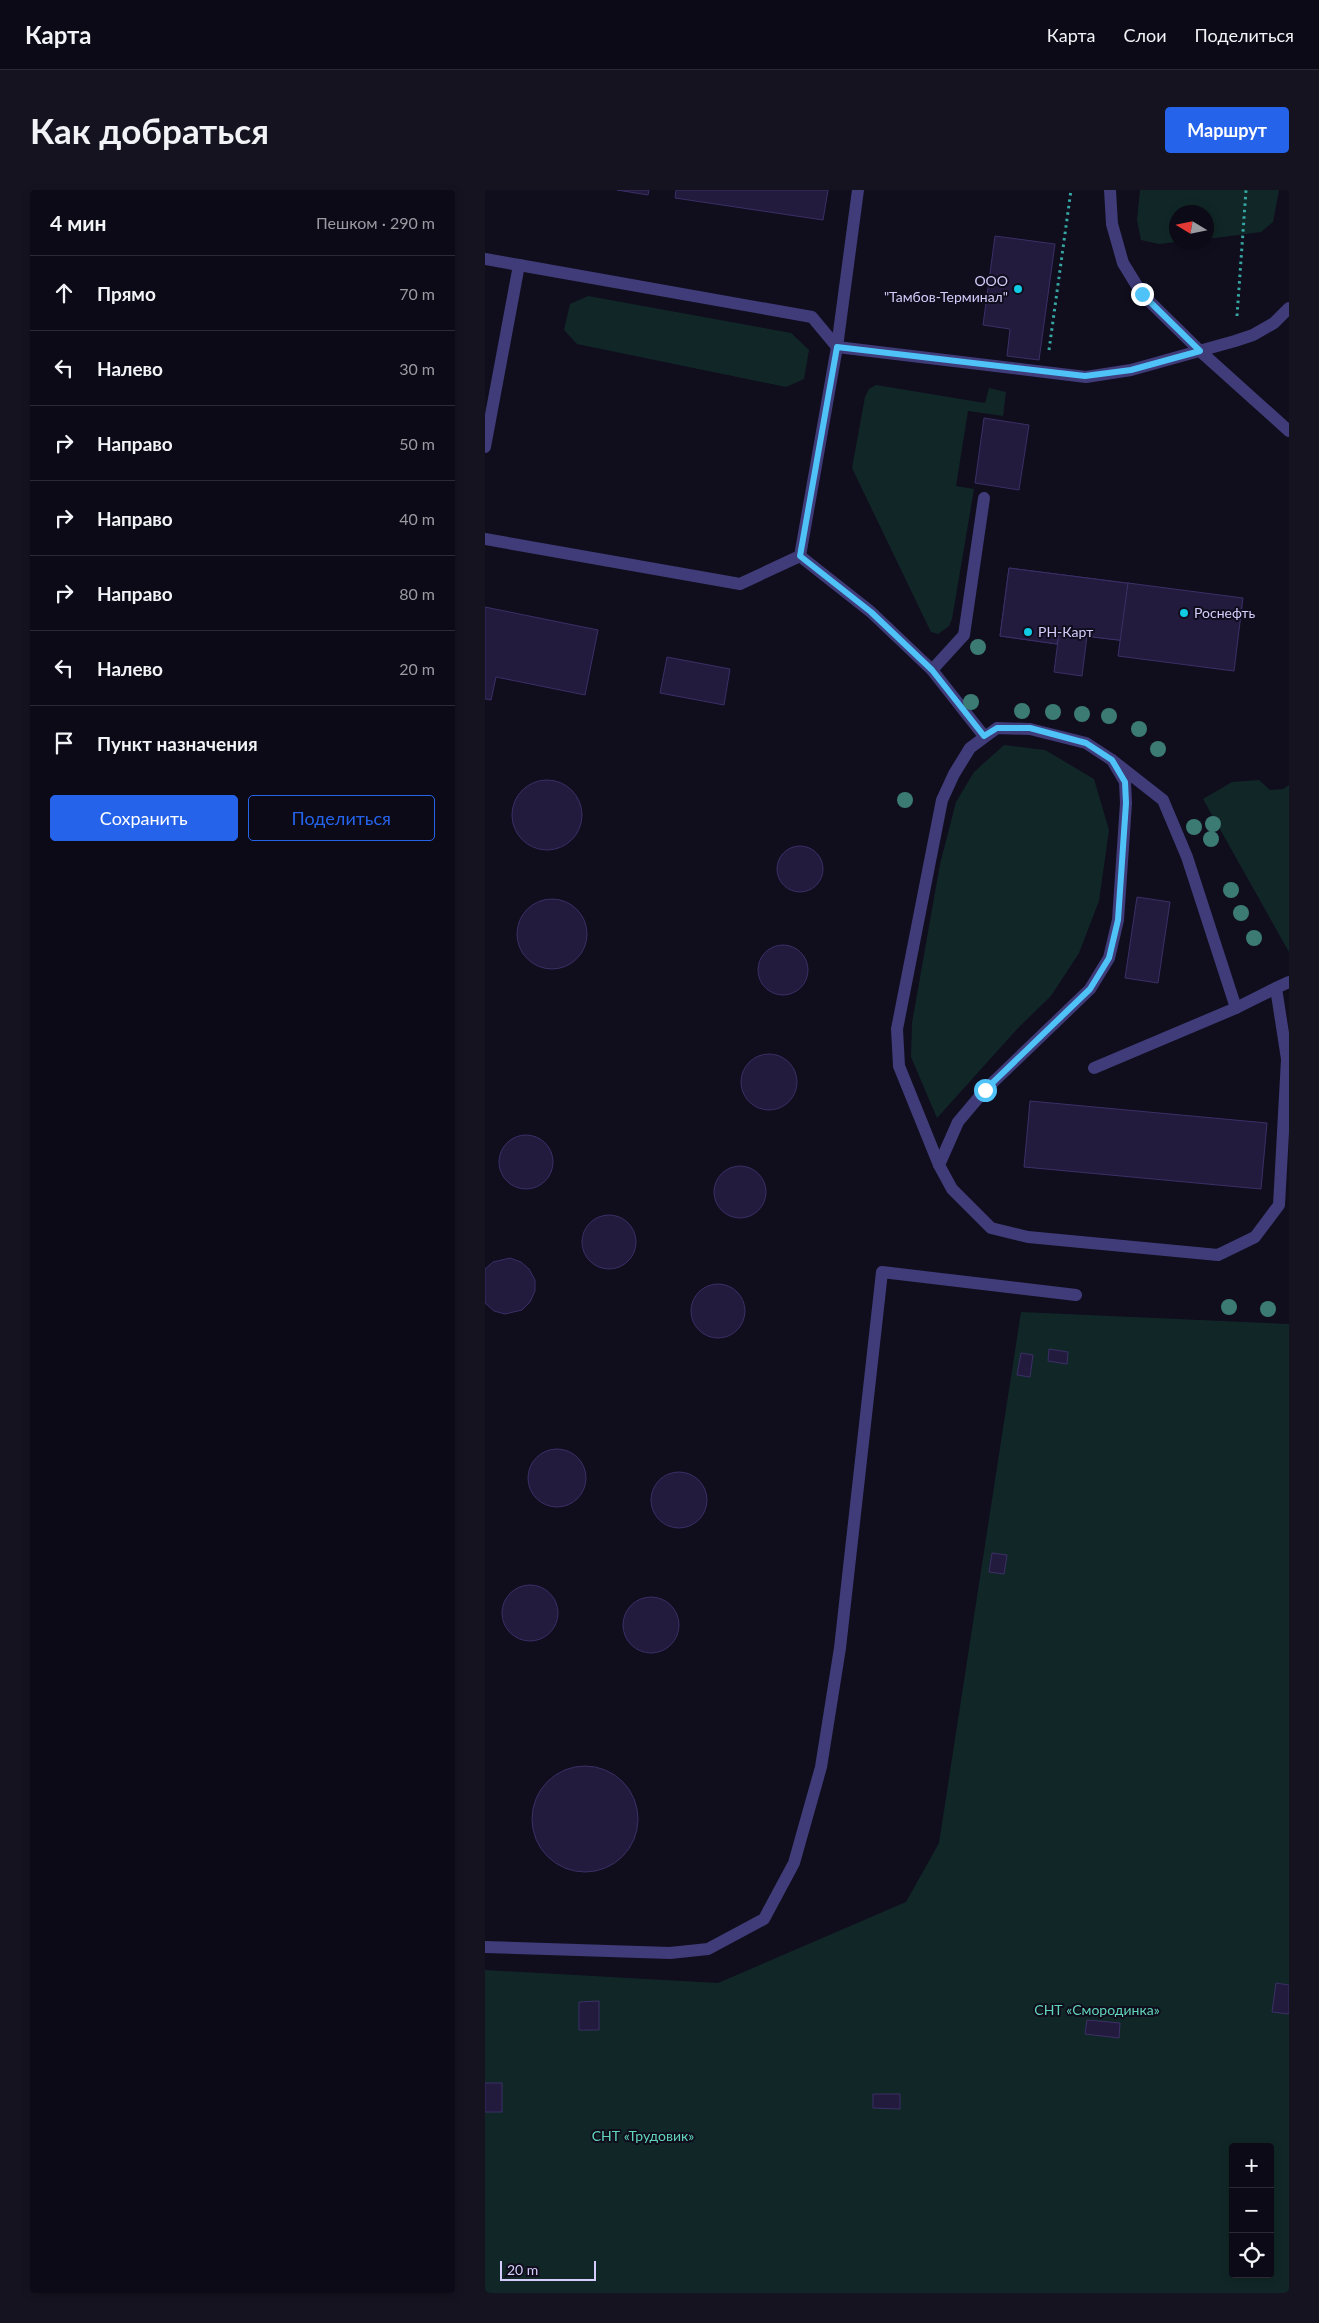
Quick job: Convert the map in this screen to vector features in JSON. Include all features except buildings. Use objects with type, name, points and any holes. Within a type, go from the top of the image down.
[{"type":"street","points":[[800,556],[837,347],[858,190]]},
{"type":"street","points":[[1110,190],[1112,224],[1123,263],[1142,294],[1200,351],[1289,431]]},
{"type":"street","points":[[485,259],[812,317],[837,347],[1085,376],[1131,370],[1253,335],[1274,323],[1289,308]]},
{"type":"street","points":[[485,447],[519,265]]},
{"type":"street","points":[[932,670],[963,635],[984,498]]},
{"type":"street","points":[[485,539],[740,584],[800,556]]},
{"type":"street","points":[[800,556],[871,612],[932,670],[984,736]]},
{"type":"street","points":[[1236,1008],[1187,857],[1163,800],[1112,760],[1086,743],[1030,728],[997,728],[970,748],[954,774],[942,800],[897,1029],[899,1066],[939,1165],[952,1189],[991,1228],[1027,1237],[1218,1255],[1255,1237],[1279,1205],[1287,1059],[1277,988]]},
{"type":"street","points":[[939,1165],[958,1122],[974,1103],[1090,989],[1109,958],[1118,920],[1126,803],[1125,782],[1112,760]]},
{"type":"street","points":[[1094,1068],[1236,1008],[1289,982]]},
{"type":"street","points":[[485,1947],[670,1953],[709,1949],[764,1919],[794,1863],[821,1767],[840,1648],[882,1272],[1076,1295]]},
{"type":"path","points":[[1048,372],[1071,190]]},
{"type":"path","points":[[1235,341],[1246,190]]},
{"type":"green space","points":[[1140,190],[1279,190],[1273,222],[1261,232],[1214,238],[1214,205],[1169,205],[1169,243],[1159,244],[1141,240],[1137,220]]},
{"type":"green space","points":[[588,296],[791,333],[809,350],[804,379],[786,387],[577,344],[564,330],[570,304]]},
{"type":"green space","points":[[876,385],[985,403],[989,388],[1006,392],[1003,416],[968,411],[956,486],[974,489],[952,619],[949,626],[938,634],[931,632],[852,468],[865,397],[869,389]]},
{"type":"green space","points":[[1004,745],[1045,750],[1094,779],[1109,830],[1099,901],[1079,953],[1051,996],[1019,1027],[937,1118],[911,1057],[912,1023],[940,864],[956,802],[974,772]]},
{"type":"green space","points":[[1259,780],[1270,790],[1283,789],[1289,785],[1289,952],[1203,799],[1232,782]]},
{"type":"green space","name":"СНТ «Смородинка»","points":[[1021,1312],[1289,1324],[1289,2293],[485,2293],[485,1970],[718,1983],[906,1902],[939,1843]]},
{"type":"place","name":"ООО \"Тамбов-Терминал\"","points":[[1018,289]]},
{"type":"place","name":"Роснефть","points":[[1184,613]]},
{"type":"place","name":"РН-Карт","points":[[1028,632]]},
{"type":"route","points":[[985,1090],[1090,989],[1109,958],[1118,920],[1126,803],[1125,782],[1112,760],[1086,743],[1030,728],[997,728],[984,736],[932,670],[871,612],[800,556],[837,347],[1085,376],[1131,370],[1200,351],[1142,294]]},
{"type":"park label","name":"СНТ «Трудовик»","points":[[643,2136]]}]
